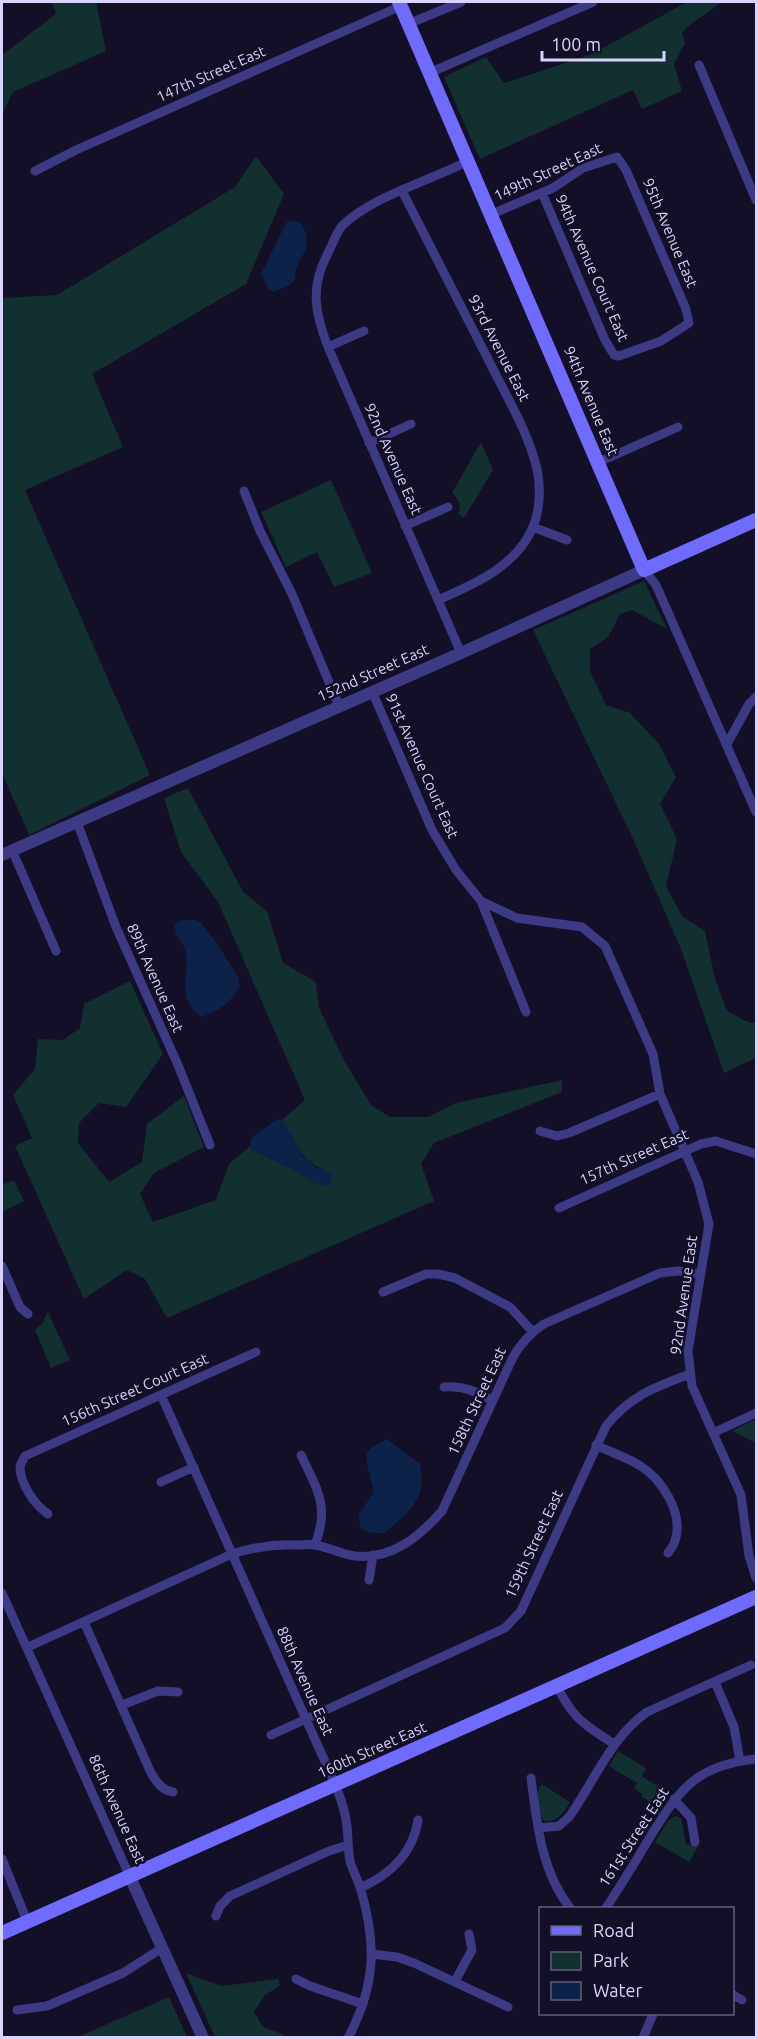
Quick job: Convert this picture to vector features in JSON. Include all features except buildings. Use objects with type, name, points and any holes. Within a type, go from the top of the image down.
[{"type":"main road","name":"94th Avenue East","points":[[400,4],[644,570]]},
{"type":"main road","name":"152nd Street East","points":[[644,570],[756,520]]},
{"type":"main road","name":"160th Street East","points":[[2,1933],[756,1597]]},
{"type":"street","points":[[408,24],[461,2]]},
{"type":"street","points":[[429,73],[593,2]]},
{"type":"street","name":"147th Street East","points":[[35,171],[400,4]]},
{"type":"street","points":[[699,65],[756,200]]},
{"type":"street","name":"149th Street East","points":[[492,214],[542,193],[583,168],[617,156]]},
{"type":"street","name":"95th Avenue East","points":[[614,355],[619,356],[661,341],[689,323],[686,309],[626,170],[617,156]]},
{"type":"street","points":[[402,191],[468,161]]},
{"type":"street","name":"92nd Avenue East","points":[[402,191],[367,208],[341,228],[318,272],[316,282],[318,320],[461,653]]},
{"type":"street","name":"93rd Avenue East","points":[[402,191],[522,428],[537,470],[539,497],[533,527]]},
{"type":"street","name":"94th Avenue Court East","points":[[542,193],[605,340],[614,355]]},
{"type":"street","points":[[328,347],[364,331]]},
{"type":"street","points":[[369,443],[411,424]]},
{"type":"street","points":[[599,462],[678,427]]},
{"type":"street","points":[[244,491],[260,531],[292,594],[339,706]]},
{"type":"street","points":[[405,526],[448,507]]},
{"type":"street","points":[[438,600],[477,583],[495,572],[520,548],[533,527],[567,540]]},
{"type":"street","name":"152nd Street East","points":[[7,853],[644,570]]},
{"type":"street","name":"94th Avenue East","points":[[644,570],[656,585],[756,812]]},
{"type":"street","name":"91st Avenue Court East","points":[[372,691],[432,830],[456,870],[481,901],[526,1012]]},
{"type":"street","points":[[727,744],[749,704],[756,697]]},
{"type":"street","name":"89th Avenue East","points":[[77,822],[116,927],[174,1056],[210,1145]]},
{"type":"street","points":[[7,853],[56,951]]},
{"type":"street","name":"92nd Avenue East","points":[[481,901],[517,918],[582,927],[604,946],[653,1054],[660,1094],[698,1182],[707,1212],[708,1231],[688,1351],[690,1374],[695,1395],[741,1495],[749,1556],[756,1578]]},
{"type":"street","points":[[540,1131],[557,1136],[569,1133],[660,1094]]},
{"type":"street","name":"157th Street East","points":[[559,1208],[710,1141],[756,1154]]},
{"type":"street","points":[[2,1266],[20,1307],[28,1314]]},
{"type":"street","name":"158th Street East","points":[[28,1647],[232,1554],[253,1547],[315,1545],[356,1556],[387,1552],[407,1544],[429,1526],[442,1511],[520,1345],[532,1331],[647,1277],[667,1271],[701,1274]]},
{"type":"street","points":[[383,1292],[426,1274],[455,1278],[510,1307],[532,1331]]},
{"type":"street","name":"156th Street Court East","points":[[48,1514],[33,1501],[19,1470],[26,1456],[256,1352]]},
{"type":"street","name":"159th Street East","points":[[271,1735],[505,1628],[521,1611],[606,1426],[634,1398],[690,1374]]},
{"type":"street","points":[[444,1387],[469,1388],[493,1401]]},
{"type":"street","name":"88th Avenue East","points":[[161,1395],[335,1784],[345,1815],[350,1861],[368,1919],[372,1954],[372,1965],[359,2018],[348,2037]]},
{"type":"street","points":[[713,1433],[756,1413]]},
{"type":"street","points":[[596,1445],[639,1465],[662,1486],[672,1507],[676,1529],[675,1542],[668,1553]]},
{"type":"street","points":[[301,1455],[322,1502],[318,1538],[315,1545]]},
{"type":"street","points":[[161,1482],[194,1467]]},
{"type":"street","points":[[369,1580],[373,1555]]},
{"type":"street","name":"86th Avenue East","points":[[2,1593],[203,2037]]},
{"type":"street","points":[[84,1622],[158,1785],[166,1791],[173,1792]]},
{"type":"street","points":[[538,1828],[559,1826],[569,1817],[606,1761],[614,1744],[627,1728],[647,1712],[751,1665]]},
{"type":"street","points":[[715,1682],[734,1727],[740,1761]]},
{"type":"street","points":[[557,1686],[577,1719],[614,1744]]},
{"type":"street","points":[[122,1706],[158,1691],[178,1692]]},
{"type":"street","name":"161st Street East","points":[[607,1907],[674,1799],[687,1785],[714,1768],[756,1759]]},
{"type":"street","points":[[531,1778],[544,1857],[569,1907]]},
{"type":"street","points":[[674,1799],[689,1814],[694,1827],[695,1842]]},
{"type":"street","points":[[360,1888],[372,1883],[392,1869],[405,1854],[416,1834],[418,1820]]},
{"type":"street","points":[[216,1916],[220,1906],[230,1896],[329,1851],[348,1845]]},
{"type":"street","points":[[2,1859],[27,1922]]},
{"type":"street","points":[[455,1982],[472,1950],[469,1934]]},
{"type":"street","points":[[17,2010],[47,2006],[123,1973],[162,1948]]},
{"type":"street","points":[[372,1954],[405,1959],[508,2007]]},
{"type":"street","points":[[296,1979],[363,2004]]},
{"type":"street","points":[[734,1995],[742,2000]]},
{"type":"street","points":[[643,2037],[652,2015]]},
{"type":"green space","points":[[52,2],[96,2],[106,51],[13,92],[2,115],[2,55],[56,14]]},
{"type":"green space","points":[[687,2],[722,2],[688,26],[682,33],[685,43],[674,64],[682,91],[642,109],[633,90],[480,159],[444,77],[486,57],[504,83],[590,55]]},
{"type":"green space","points":[[256,156],[284,194],[246,284],[92,374],[123,447],[25,490],[150,775],[29,835],[2,773],[2,298],[57,295],[235,187]]},
{"type":"green space","points":[[481,442],[493,470],[464,518],[458,514],[459,503],[452,493]]},
{"type":"green space","points":[[331,480],[372,573],[334,587],[317,552],[286,567],[261,512]]},
{"type":"green space","points":[[644,581],[667,629],[632,610],[620,614],[608,637],[590,649],[590,672],[606,705],[630,713],[659,744],[676,777],[660,804],[677,839],[666,886],[682,916],[705,931],[715,979],[727,1011],[750,1023],[756,1022],[756,1058],[724,1073],[681,949],[634,841],[533,630]]},
{"type":"green space","points":[[188,788],[243,892],[267,911],[283,963],[316,982],[319,1008],[345,1062],[371,1105],[390,1117],[428,1117],[456,1103],[562,1080],[562,1092],[434,1143],[421,1164],[434,1201],[167,1318],[145,1279],[127,1270],[84,1299],[15,1146],[32,1138],[13,1095],[35,1069],[38,1039],[63,1040],[80,1028],[84,1004],[130,981],[163,1054],[126,1107],[99,1103],[79,1123],[78,1143],[109,1182],[142,1162],[147,1124],[184,1096],[204,1147],[154,1173],[140,1194],[153,1222],[216,1200],[229,1164],[250,1146],[253,1151],[287,1166],[326,1170],[317,1167],[305,1157],[282,1120],[305,1100],[218,902],[181,852],[164,798]]},
{"type":"green space","points":[[14,1180],[24,1201],[2,1212],[2,1185]]},
{"type":"green space","points":[[48,1312],[70,1360],[51,1368],[35,1330],[42,1324]]},
{"type":"green space","points":[[756,1419],[756,1443],[732,1431]]},
{"type":"green space","points":[[618,1751],[646,1768],[642,1776],[669,1794],[660,1808],[641,1796],[642,1794],[634,1788],[637,1783],[609,1766]]},
{"type":"green space","points":[[541,1784],[570,1802],[560,1816],[553,1820],[544,1821],[540,1813],[538,1798]]},
{"type":"green space","points":[[675,1816],[681,1818],[686,1845],[699,1845],[689,1862],[655,1842],[668,1821]]},
{"type":"green space","points":[[186,1973],[221,1986],[278,1979],[280,1985],[264,1996],[254,2012],[263,2027],[282,2034],[284,2037],[215,2037]]},
{"type":"green space","points":[[169,1997],[187,2037],[78,2037]]},
{"type":"water","points":[[292,220],[300,222],[305,232],[307,246],[298,264],[295,279],[289,286],[273,292],[269,290],[261,274],[286,223]]},
{"type":"water","points":[[182,920],[195,920],[201,923],[238,977],[240,987],[224,1006],[201,1017],[193,1009],[185,993],[187,959],[175,928],[175,924]]},
{"type":"water","points":[[277,1119],[282,1120],[302,1156],[332,1176],[330,1185],[320,1186],[287,1166],[253,1151],[250,1146],[252,1137]]},
{"type":"water","points":[[387,1439],[420,1464],[421,1487],[419,1496],[402,1518],[385,1533],[371,1533],[360,1528],[359,1514],[374,1492],[367,1465],[367,1452]]}]
